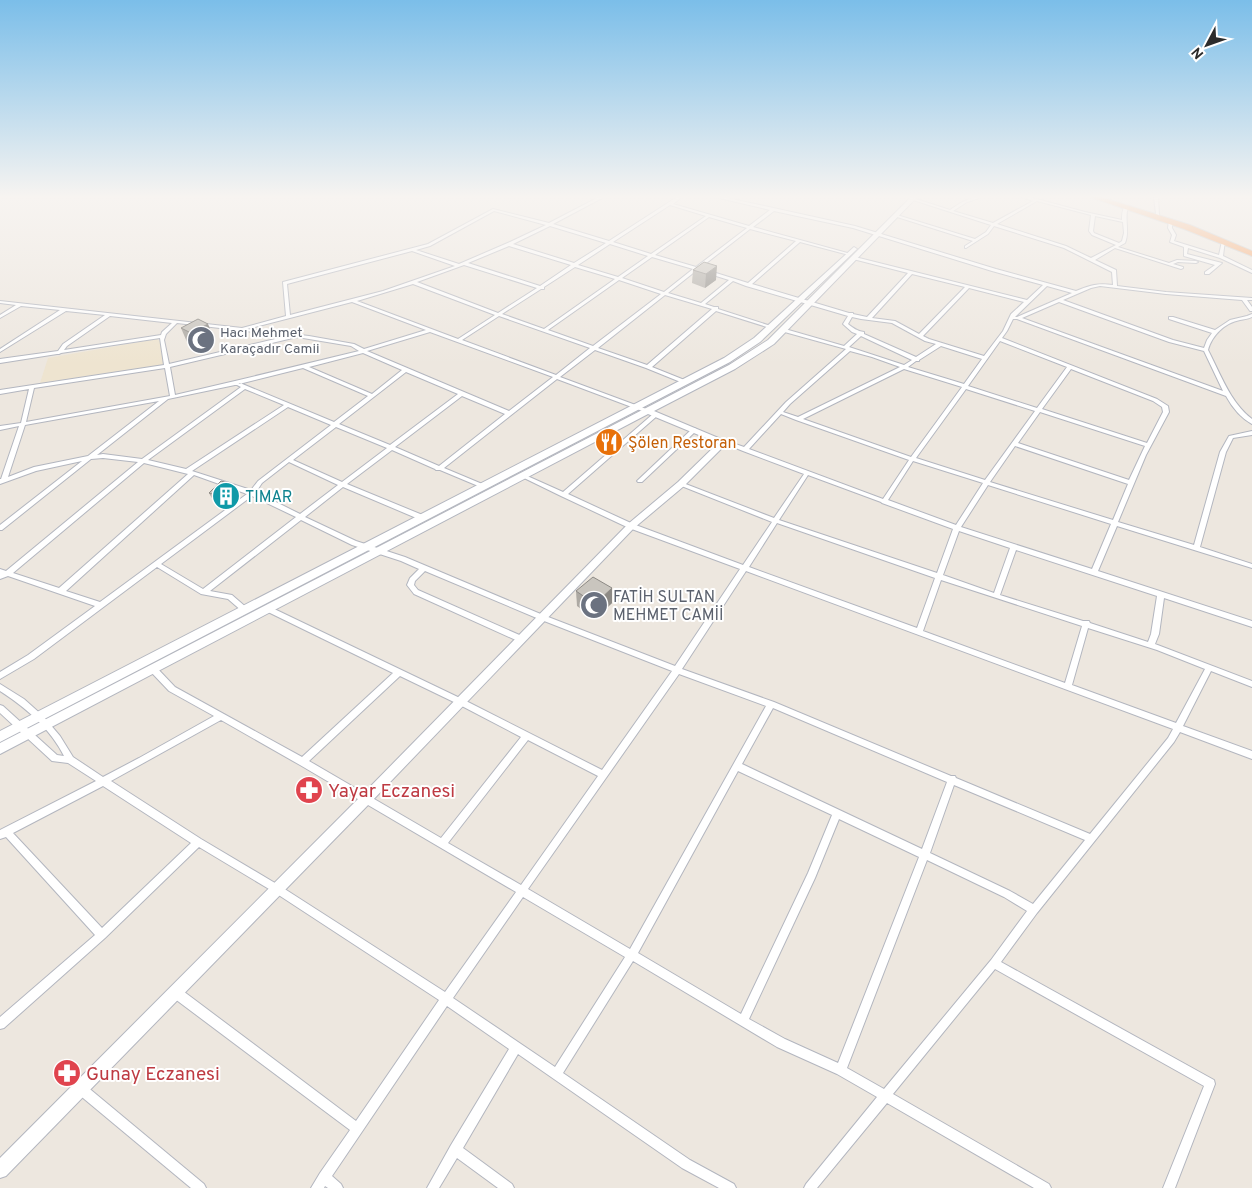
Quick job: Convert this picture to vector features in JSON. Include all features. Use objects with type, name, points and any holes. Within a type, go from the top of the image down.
[{"type":"main road","points":[[0,737],[727,360],[757,340],[805,301],[855,252]]},
{"type":"main road","points":[[0,749],[524,476],[651,413],[732,367],[771,342],[783,330],[805,301]]},
{"type":"main road","points":[[0,1170],[366,799],[631,526],[681,484],[724,442],[651,413]]},
{"type":"street","points":[[288,317],[286,283],[401,252]]},
{"type":"street","points":[[421,252],[457,265]]},
{"type":"street","points":[[239,329],[353,301],[412,282],[488,252]]},
{"type":"street","points":[[534,252],[621,278],[772,327]]},
{"type":"street","points":[[460,340],[597,252]]},
{"type":"street","points":[[640,252],[694,270],[868,319],[892,322],[940,344],[986,358]]},
{"type":"street","points":[[545,330],[657,252]]},
{"type":"street","points":[[438,469],[716,252]]},
{"type":"street","points":[[748,285],[785,252]]},
{"type":"street","points":[[840,252],[1026,302]]},
{"type":"street","points":[[942,252],[1078,292]]},
{"type":"street","points":[[1076,252],[1114,271],[1115,287]]},
{"type":"street","points":[[1091,260],[1105,252]]},
{"type":"street","points":[[1136,252],[1181,268]]},
{"type":"street","points":[[1185,252],[1184,255],[1218,264]]},
{"type":"street","points":[[1202,252],[1222,258],[1252,272]]},
{"type":"street","points":[[1206,274],[1218,264],[1223,252]]},
{"type":"street","points":[[1170,264],[1177,261],[1192,262],[1201,260]]},
{"type":"street","points":[[463,263],[542,288]]},
{"type":"street","points":[[868,319],[911,272]]},
{"type":"street","points":[[703,304],[731,280]]},
{"type":"street","points":[[412,282],[500,315],[648,366],[685,382]]},
{"type":"street","points":[[884,502],[912,460],[966,387],[1011,318],[1046,284]]},
{"type":"street","points":[[1018,318],[1094,286],[1166,293],[1252,298]]},
{"type":"street","points":[[920,336],[968,287]]},
{"type":"street","points":[[1243,298],[1252,310]]},
{"type":"street","points":[[353,301],[651,413],[563,495]]},
{"type":"street","points":[[1060,301],[1146,332],[1206,350]]},
{"type":"street","points":[[0,302],[175,323],[297,335],[352,345],[510,414]]},
{"type":"street","points":[[0,317],[21,304]]},
{"type":"street","points":[[648,366],[716,308]]},
{"type":"street","points":[[0,351],[64,310]]},
{"type":"street","points":[[851,314],[844,324],[917,360]]},
{"type":"street","points":[[60,353],[65,345],[108,315]]},
{"type":"street","points":[[1252,315],[1248,318],[1236,319],[1215,332],[1207,344],[1206,350],[1229,395],[1240,411],[1252,422]]},
{"type":"street","points":[[1011,318],[1018,318],[1229,395]]},
{"type":"street","points":[[1171,318],[1215,332]]},
{"type":"street","points":[[170,397],[168,366],[162,340],[175,323]]},
{"type":"street","points":[[0,428],[170,397],[235,383],[362,351],[430,330]]},
{"type":"street","points":[[783,330],[823,343],[873,354],[904,367],[1148,445]]},
{"type":"street","points":[[745,450],[779,412],[862,334]]},
{"type":"street","points":[[0,392],[168,366],[272,343],[297,335]]},
{"type":"street","points":[[0,361],[164,336]]},
{"type":"street","points":[[999,339],[1155,400],[1165,406],[1166,412],[1148,445],[1094,572]]},
{"type":"street","points":[[798,419],[904,367],[940,344]]},
{"type":"street","points":[[303,366],[372,396]]},
{"type":"street","points":[[919,632],[957,528],[987,482],[1070,366]]},
{"type":"street","points":[[0,676],[31,657],[252,493],[260,482],[406,370]]},
{"type":"street","points":[[235,383],[438,469],[484,486]]},
{"type":"street","points":[[1,481],[23,424],[32,387]]},
{"type":"street","points":[[0,577],[8,573],[143,461],[244,387]]},
{"type":"street","points":[[203,592],[461,394]]},
{"type":"street","points":[[0,528],[170,397]]},
{"type":"street","points":[[61,591],[190,472],[288,405]]},
{"type":"street","points":[[779,412],[912,460],[1252,566]]},
{"type":"street","points":[[640,480],[694,430]]},
{"type":"street","points":[[1196,548],[1223,452],[1231,437],[1252,433]]},
{"type":"street","points":[[724,442],[957,528],[1252,624]]},
{"type":"street","points":[[1014,444],[1132,483]]},
{"type":"street","points":[[1,481],[34,470],[90,457],[122,457],[190,472],[252,493],[300,518],[541,617],[677,670],[772,704],[1092,839]]},
{"type":"street","points":[[289,460],[343,486],[423,518]]},
{"type":"street","points":[[317,1188],[446,999],[677,670],[774,520],[807,473]]},
{"type":"street","points":[[524,476],[631,526],[1252,755]]},
{"type":"street","points":[[681,484],[774,520],[996,596],[1086,623],[1252,684]]},
{"type":"street","points":[[996,596],[1014,546]]},
{"type":"street","points":[[157,564],[203,592],[230,597],[246,610]]},
{"type":"street","points":[[424,568],[412,580],[410,585],[416,592],[521,639]]},
{"type":"street","points":[[0,571],[102,605]]},
{"type":"street","points":[[1150,646],[1155,634],[1161,594]]},
{"type":"street","points":[[268,609],[461,702],[603,775]]},
{"type":"street","points":[[1068,687],[1086,623]]},
{"type":"street","points":[[810,1188],[994,963],[1034,910],[1171,740],[1210,667]]},
{"type":"street","points":[[153,669],[172,688],[303,762],[521,892],[743,1021],[788,1046],[841,1070],[1045,1188]]},
{"type":"street","points":[[303,762],[399,672]]},
{"type":"street","points":[[0,687],[20,699],[38,717],[66,750],[70,760]]},
{"type":"street","points":[[556,1075],[631,956],[772,704]]},
{"type":"street","points":[[0,708],[55,758],[70,760],[198,842],[277,889],[446,999],[686,1164],[730,1188]]},
{"type":"street","points":[[102,935],[4,834],[222,716]]},
{"type":"street","points":[[442,844],[528,736]]},
{"type":"street","points":[[737,766],[1007,894],[1034,910]]},
{"type":"street","points":[[841,1070],[875,978],[926,855],[952,779]]},
{"type":"street","points":[[743,1021],[812,875],[836,813]]},
{"type":"street","points":[[0,1024],[102,935],[198,842]]},
{"type":"street","points":[[994,963],[1210,1084],[1169,1188]]},
{"type":"street","points":[[175,992],[357,1129]]},
{"type":"street","points":[[433,1188],[516,1047]]},
{"type":"street","points":[[80,1088],[200,1188]]},
{"type":"street","points":[[455,1149],[508,1188]]},
{"type":"street","points":[[324,1177],[337,1188]]},
{"type":"shaded area","points":[[157,339],[160,341],[165,362],[161,365],[40,383],[48,358]]},
{"type":"building","points":[[704,262],[717,266],[706,274],[693,270]]},
{"type":"building","points":[[198,319],[208,324],[191,333],[181,328]]},
{"type":"building","points":[[221,481],[235,485],[222,496],[209,493]]},
{"type":"building","points":[[593,577],[612,588],[595,604],[576,591]]},
{"type":"place","name":"Hacı Mehmet Karaçadır Camii","points":[[201,340]]},
{"type":"place","name":"Şölen Restoran","points":[[609,442]]},
{"type":"place","name":"TIMAR","points":[[226,496]]},
{"type":"place","name":"FATİH SULTAN MEHMET CAMİİ","points":[[594,605]]},
{"type":"place","name":"Yayar Eczanesi","points":[[309,790]]},
{"type":"place","name":"Gunay Eczanesi","points":[[67,1073]]}]
